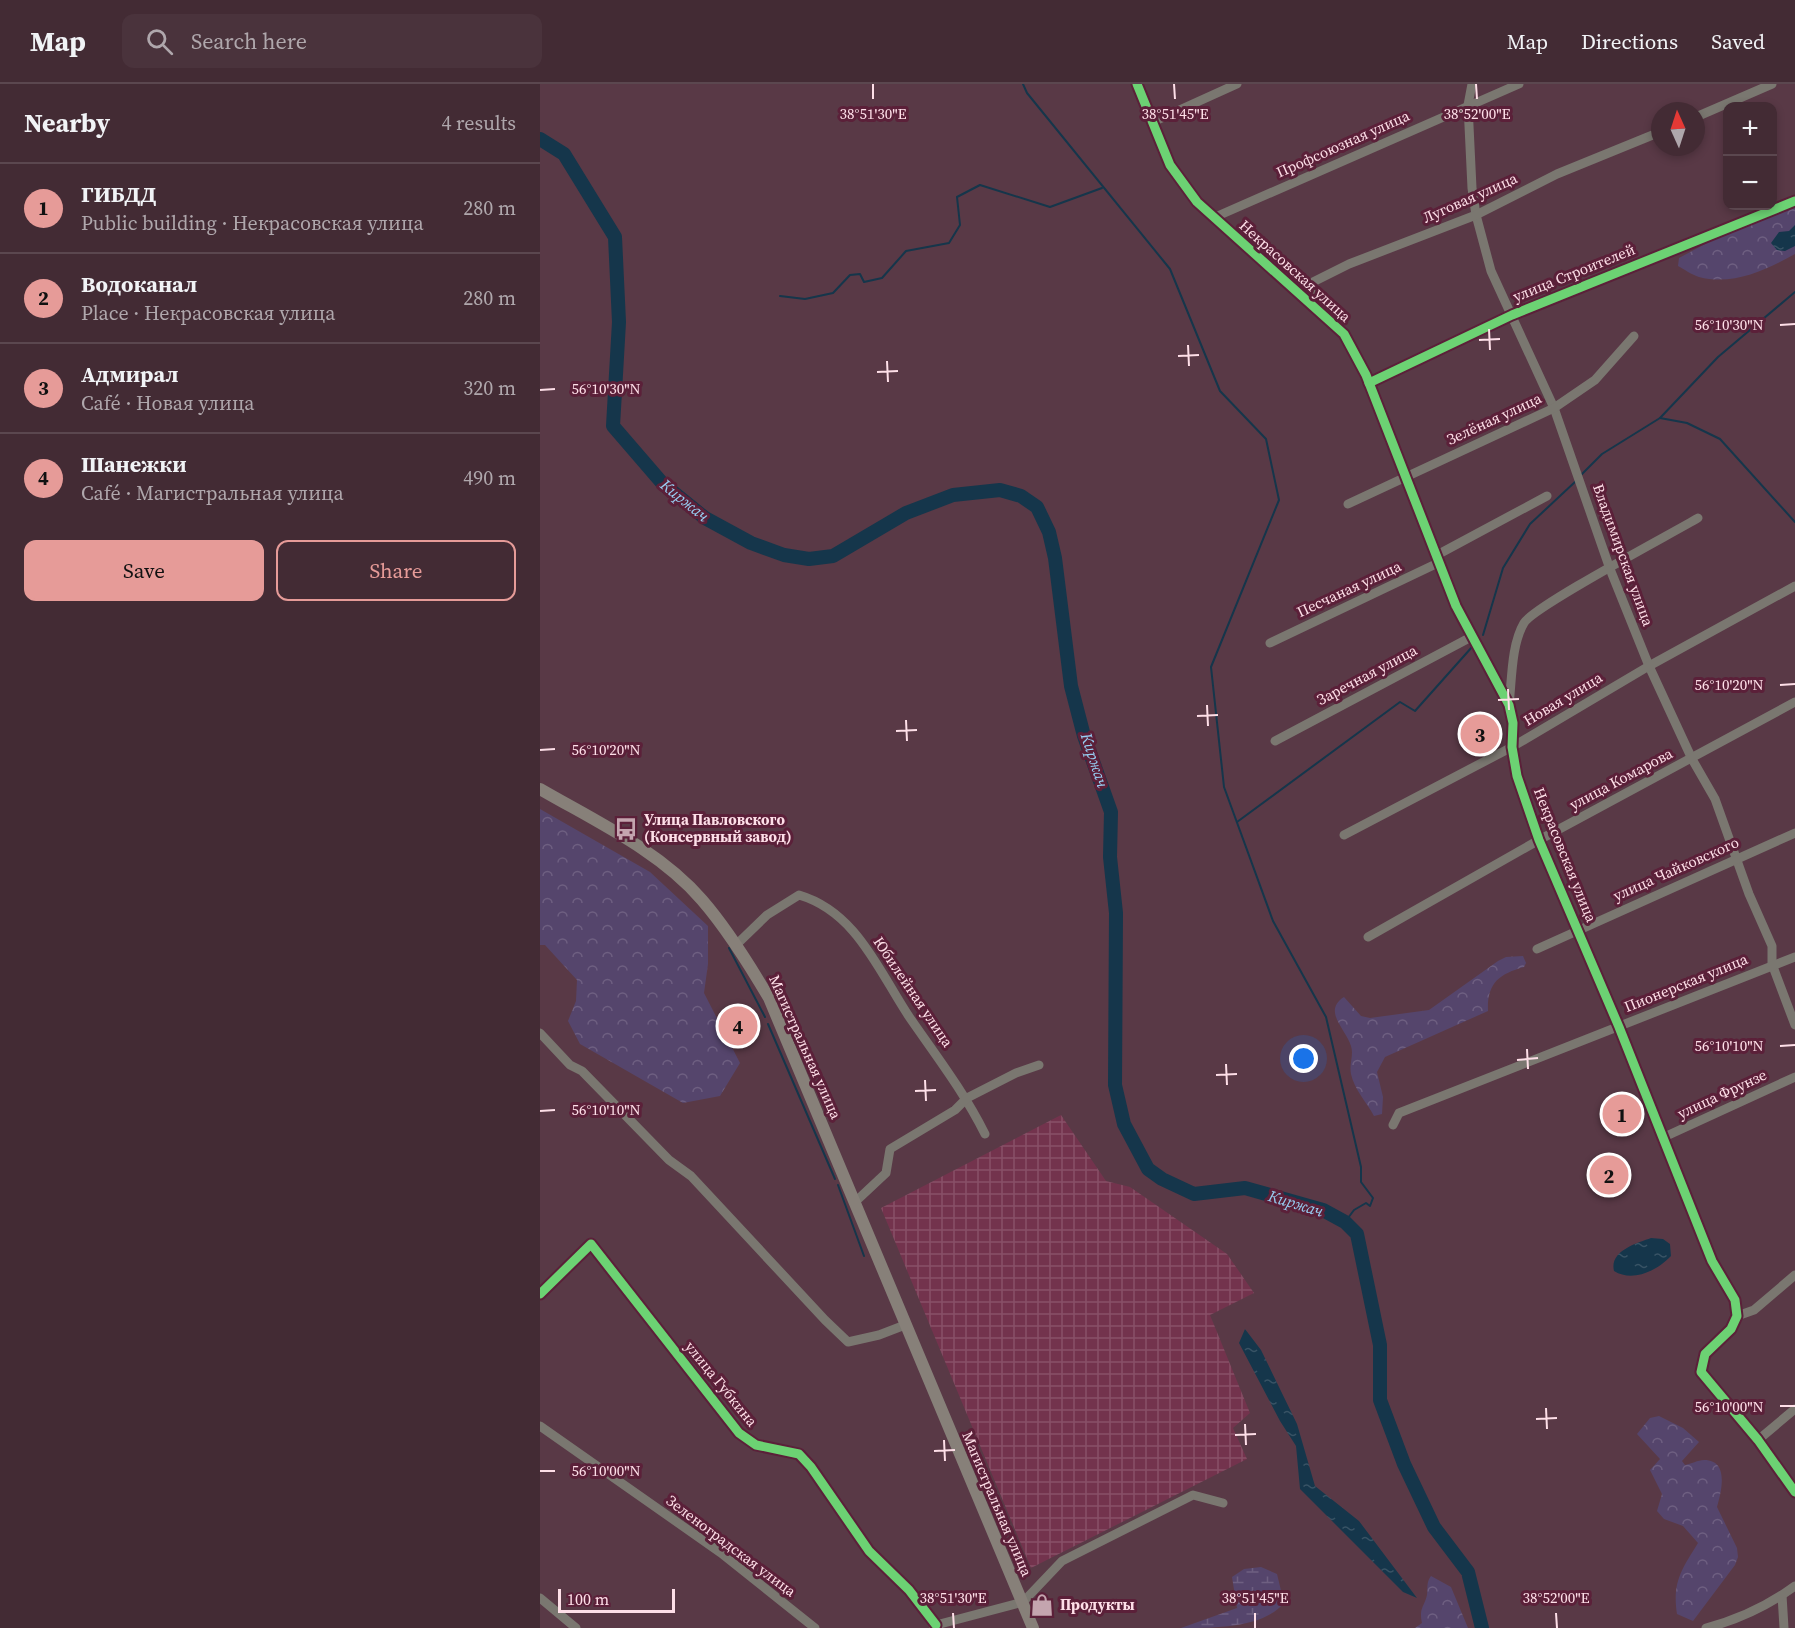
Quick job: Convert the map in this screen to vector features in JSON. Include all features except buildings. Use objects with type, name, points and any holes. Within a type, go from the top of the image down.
[{"type":"main road","name":"Магистральная улица","points":[[540,789],[609,829],[660,863],[701,899],[735,945],[769,998],[1034,1628]]},
{"type":"street","name":"Некрасовская улица","points":[[1137,84],[1170,165],[1213,218],[1344,334],[1369,383],[1456,606],[1509,705],[1517,776],[1539,840],[1619,1027],[1713,1261],[1735,1300],[1737,1316]]},
{"type":"street","points":[[1153,122],[1237,84]]},
{"type":"street","name":"Владимирская улица","points":[[1472,84],[1468,105],[1472,188],[1476,215],[1491,271],[1554,408],[1610,569],[1649,666],[1692,759],[1715,799],[1749,894],[1772,946],[1772,964],[1795,1025]]},
{"type":"street","name":"Профсоюзная улица","points":[[1213,218],[1519,84]]},
{"type":"street","points":[[1705,113],[1772,84]]},
{"type":"street","name":"Луговая улица","points":[[1313,305],[1313,282],[1349,264],[1476,215],[1557,174],[1651,136]]},
{"type":"street","name":"улица Строителей","points":[[1369,383],[1512,315],[1795,201]]},
{"type":"street","name":"Зелёная улица","points":[[1348,504],[1554,408],[1595,380],[1634,336]]},
{"type":"street","name":"Песчаная улица","points":[[1270,643],[1438,559],[1547,496]]},
{"type":"street","points":[[1509,705],[1516,646],[1524,622],[1550,603],[1698,518]]},
{"type":"street","name":"Новая улица","points":[[1344,835],[1512,747],[1649,666],[1795,586]]},
{"type":"street","name":"Заречная улица","points":[[1275,741],[1473,636]]},
{"type":"street","name":"улица Комарова","points":[[1368,938],[1539,840],[1795,702]]},
{"type":"street","name":"улица Чайковского","points":[[1537,949],[1795,833]]},
{"type":"street","name":"Юбилейная улица","points":[[735,945],[767,915],[799,895],[819,901],[869,948],[909,1016],[967,1098],[985,1134]]},
{"type":"street","name":"Пионерская улица","points":[[1393,1125],[1399,1113],[1772,964],[1795,957]]},
{"type":"street","points":[[540,1033],[570,1065],[582,1071],[669,1160],[691,1176],[848,1342],[879,1335],[905,1325]]},
{"type":"street","points":[[855,1202],[886,1173],[890,1149],[955,1110],[967,1098],[1016,1073],[1039,1065]]},
{"type":"street","name":"улица Фрунзе","points":[[1662,1138],[1795,1077]]},
{"type":"street","name":"улица Губкина","points":[[540,1294],[591,1244],[739,1433],[756,1445],[799,1454],[811,1467],[869,1551],[909,1590],[935,1627]]},
{"type":"street","points":[[1795,1275],[1754,1310],[1737,1316],[1731,1329],[1705,1354],[1701,1372],[1758,1440],[1795,1492]]},
{"type":"street","points":[[1758,1440],[1795,1410]]},
{"type":"street","name":"Зеленоградская улица","points":[[540,1426],[721,1553],[815,1628]]},
{"type":"street","points":[[935,1627],[1023,1602],[1062,1561],[1193,1495],[1223,1503]]},
{"type":"street","points":[[1706,1628],[1727,1623],[1795,1586]]},
{"type":"street","points":[[1782,1595],[1784,1628]]},
{"type":"street","points":[[540,1598],[576,1628]]},
{"type":"shaded area","points":[[1061,1115],[1106,1181],[1130,1187],[1227,1254],[1254,1293],[1210,1315],[1250,1413],[1233,1428],[1247,1459],[1031,1568],[881,1208]]},
{"type":"green space","points":[[1795,205],[1795,254],[1784,260],[1749,275],[1724,279],[1699,277],[1678,266],[1679,258],[1748,221],[1782,213]]},
{"type":"green space","points":[[540,809],[650,872],[708,926],[708,964],[704,993],[740,1063],[720,1096],[683,1103],[580,1044],[568,1021],[576,1001],[577,980],[545,945],[540,945]]},
{"type":"green space","points":[[1523,956],[1526,963],[1524,967],[1501,977],[1492,987],[1488,1011],[1385,1057],[1377,1072],[1383,1097],[1382,1114],[1374,1116],[1353,1080],[1352,1049],[1335,1014],[1338,1002],[1344,997],[1361,1016],[1370,1018],[1429,1010],[1498,961],[1506,957]]},
{"type":"green space","points":[[1659,1416],[1683,1428],[1699,1442],[1682,1461],[1685,1465],[1704,1460],[1718,1465],[1721,1471],[1722,1486],[1717,1507],[1737,1548],[1738,1557],[1735,1565],[1693,1621],[1677,1614],[1676,1593],[1683,1568],[1698,1543],[1683,1526],[1664,1519],[1657,1511],[1662,1494],[1650,1470],[1660,1459],[1637,1434],[1650,1418]]},
{"type":"green space","points":[[1261,1567],[1277,1574],[1284,1603],[1275,1611],[1251,1622],[1237,1625],[1181,1628],[1237,1608],[1232,1577],[1244,1569]]},
{"type":"green space","points":[[1431,1576],[1451,1587],[1468,1628],[1415,1628],[1422,1623],[1421,1611]]},
{"type":"water","points":[[1795,225],[1795,246],[1785,251],[1777,250],[1771,243],[1779,232],[1789,231]]},
{"type":"water","points":[[1651,1238],[1663,1239],[1670,1244],[1671,1256],[1666,1261],[1652,1270],[1637,1275],[1629,1276],[1614,1271],[1616,1258],[1620,1253],[1632,1245]]},
{"type":"water","points":[[1245,1329],[1261,1350],[1297,1424],[1315,1486],[1359,1521],[1417,1598],[1403,1592],[1300,1489],[1296,1446],[1280,1421],[1239,1343]]},
{"type":"waterway","points":[[1023,84],[1027,93],[1170,269],[1220,391],[1266,439],[1279,500],[1211,667],[1224,787],[1273,921],[1326,1017],[1361,1167],[1361,1182],[1373,1198],[1370,1206],[1366,1203],[1354,1210],[1345,1222]]},
{"type":"waterway","name":"Киржач","points":[[540,139],[564,154],[615,237],[619,322],[613,426],[663,484],[705,518],[751,543],[784,555],[809,559],[833,556],[906,513],[953,495],[1000,490],[1021,496],[1037,507],[1049,532],[1055,558],[1071,686],[1084,736],[1111,812],[1110,857],[1116,913],[1115,1085],[1124,1124],[1148,1169],[1162,1179],[1194,1194],[1245,1188],[1323,1210],[1345,1222],[1357,1234],[1380,1345],[1380,1400],[1404,1464],[1434,1527],[1468,1572],[1482,1628]]},
{"type":"waterway","points":[[780,296],[805,299],[833,293],[850,275],[860,274],[864,282],[882,278],[906,251],[949,243],[960,225],[957,197],[980,185],[1050,207],[1102,188]]},
{"type":"waterway","points":[[1580,476],[1602,454],[1660,418],[1718,357],[1795,292]]},
{"type":"waterway","points":[[1660,418],[1687,423],[1720,439],[1795,522]]},
{"type":"waterway","points":[[1483,635],[1503,568],[1530,524],[1576,481]]},
{"type":"waterway","points":[[1237,822],[1400,702],[1415,711],[1472,647]]},
{"type":"waterway","points":[[729,948],[765,1017]]},
{"type":"waterway","points":[[768,1024],[835,1179]]},
{"type":"waterway","points":[[838,1185],[864,1256]]},
{"type":"cycle path","points":[[1137,84],[1170,165],[1197,202],[1344,334],[1366,375],[1456,606],[1509,705],[1513,723],[1512,747],[1517,776],[1539,840],[1619,1027],[1712,1261],[1735,1300],[1737,1316],[1731,1329],[1705,1354],[1701,1372],[1758,1440],[1795,1492]]},
{"type":"cycle path","points":[[1369,383],[1512,315],[1795,201]]},
{"type":"cycle path","points":[[540,1294],[591,1244],[739,1433],[756,1445],[799,1454],[811,1467],[869,1551],[909,1590],[936,1625]]},
{"type":"place","name":"Адмирал","points":[[1480,734]]},
{"type":"place","name":"Улица Павловского (Консервный завод)","points":[[626,829]]},
{"type":"place","name":"Шанежки","points":[[738,1026]]},
{"type":"place","name":"ГИБДД","points":[[1622,1114]]},
{"type":"place","name":"Водоканал","points":[[1609,1175]]},
{"type":"place","name":"Продукты","points":[[1042,1605]]}]
